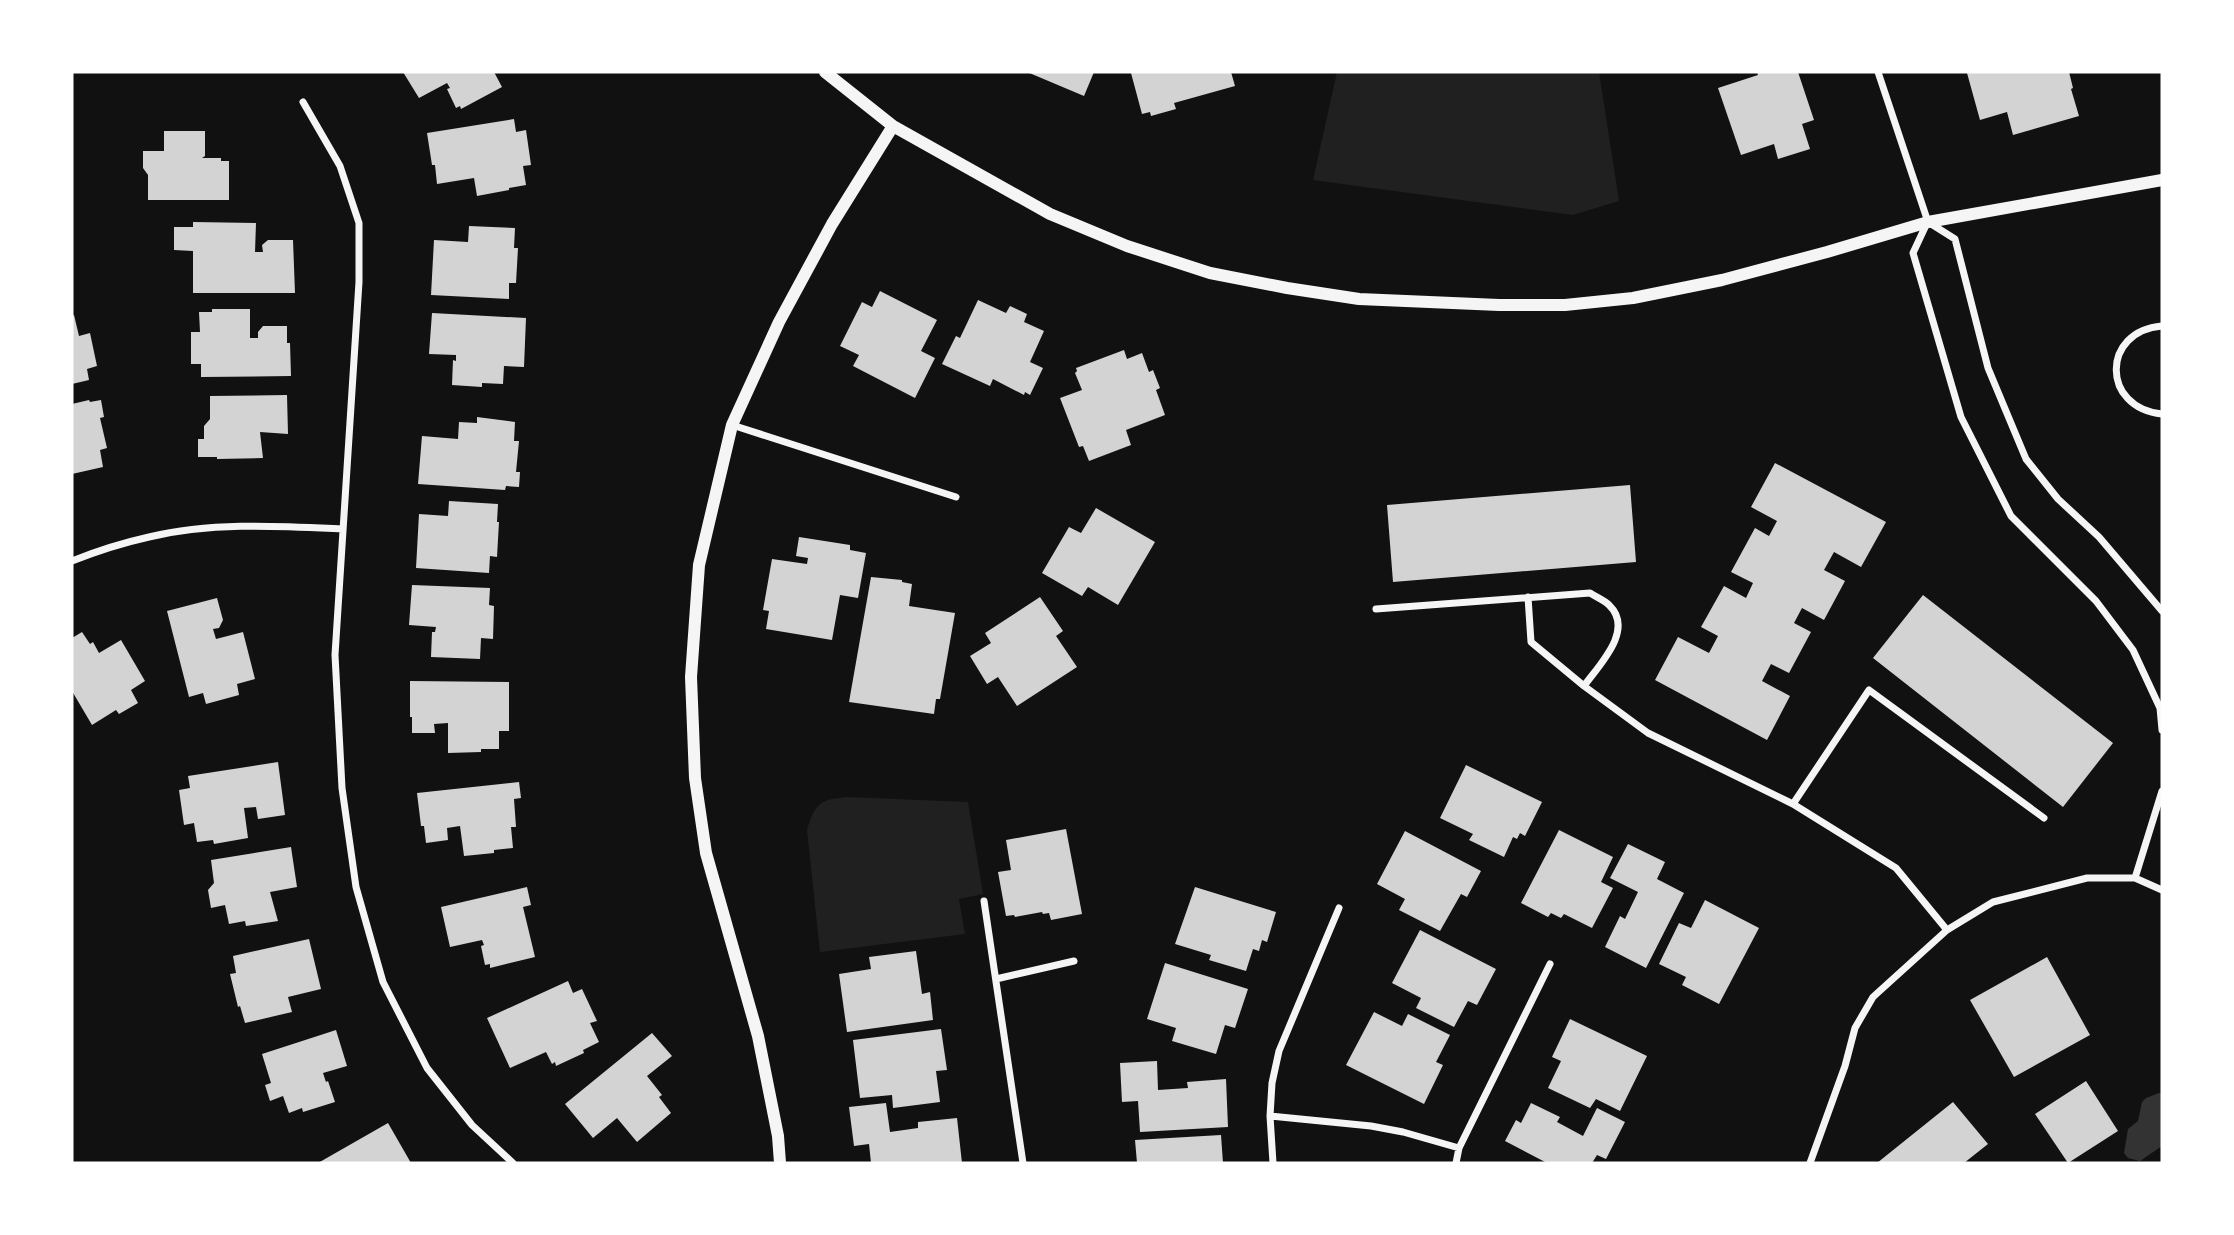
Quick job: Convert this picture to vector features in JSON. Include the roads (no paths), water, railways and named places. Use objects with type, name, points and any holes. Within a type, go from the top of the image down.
[{"type":"street","points":[[825,72],[893,126],[1050,214],[1127,246],[1210,273],[1359,299],[1499,305],[1565,304],[1633,298],[1735,276],[1928,222],[2162,180]]},
{"type":"street","points":[[1878,72],[1928,222],[1955,239],[1988,368],[2026,459],[2058,499],[2099,537],[2162,611]]},
{"type":"street","points":[[303,102],[340,166],[359,223],[359,282],[335,655],[342,788],[356,887],[383,982],[427,1068],[472,1125],[513,1163]]},
{"type":"street","points":[[780,1163],[778,1136],[758,1036],[706,853],[695,778],[691,677],[699,565],[732,425],[779,322],[818,249],[893,126]]},
{"type":"street","points":[[1928,222],[1913,253],[1961,417],[2011,516],[2096,601],[2133,650],[2160,708],[2162,730]]},
{"type":"street","points":[[2162,326],[2137,332],[2126,342],[2116,369],[2118,384],[2125,397],[2136,407],[2149,413],[2162,414]]},
{"type":"street","points":[[732,425],[956,497]]},
{"type":"street","points":[[72,561],[106,548],[151,536],[204,528],[276,526],[342,530]]},
{"type":"street","points":[[1376,609],[1590,593],[1608,604],[1616,614],[1618,634],[1612,649],[1584,686]]},
{"type":"street","points":[[1528,597],[1531,642],[1584,686],[1648,733],[1793,804],[1896,867],[1947,930]]},
{"type":"street","points":[[1793,804],[1869,690],[2044,818]]},
{"type":"street","points":[[2135,878],[2162,791]]},
{"type":"street","points":[[1810,1163],[1845,1066],[1855,1028],[1873,997],[1947,930],[1993,902],[2087,878],[2135,878],[2162,890]]},
{"type":"street","points":[[984,901],[1023,1163]]},
{"type":"street","points":[[1273,1163],[1270,1116],[1272,1083],[1279,1051],[1339,908]]},
{"type":"street","points":[[996,979],[1074,961]]},
{"type":"street","points":[[1456,1163],[1459,1148],[1550,964]]},
{"type":"street","points":[[1270,1116],[1371,1126],[1459,1148]]}]
